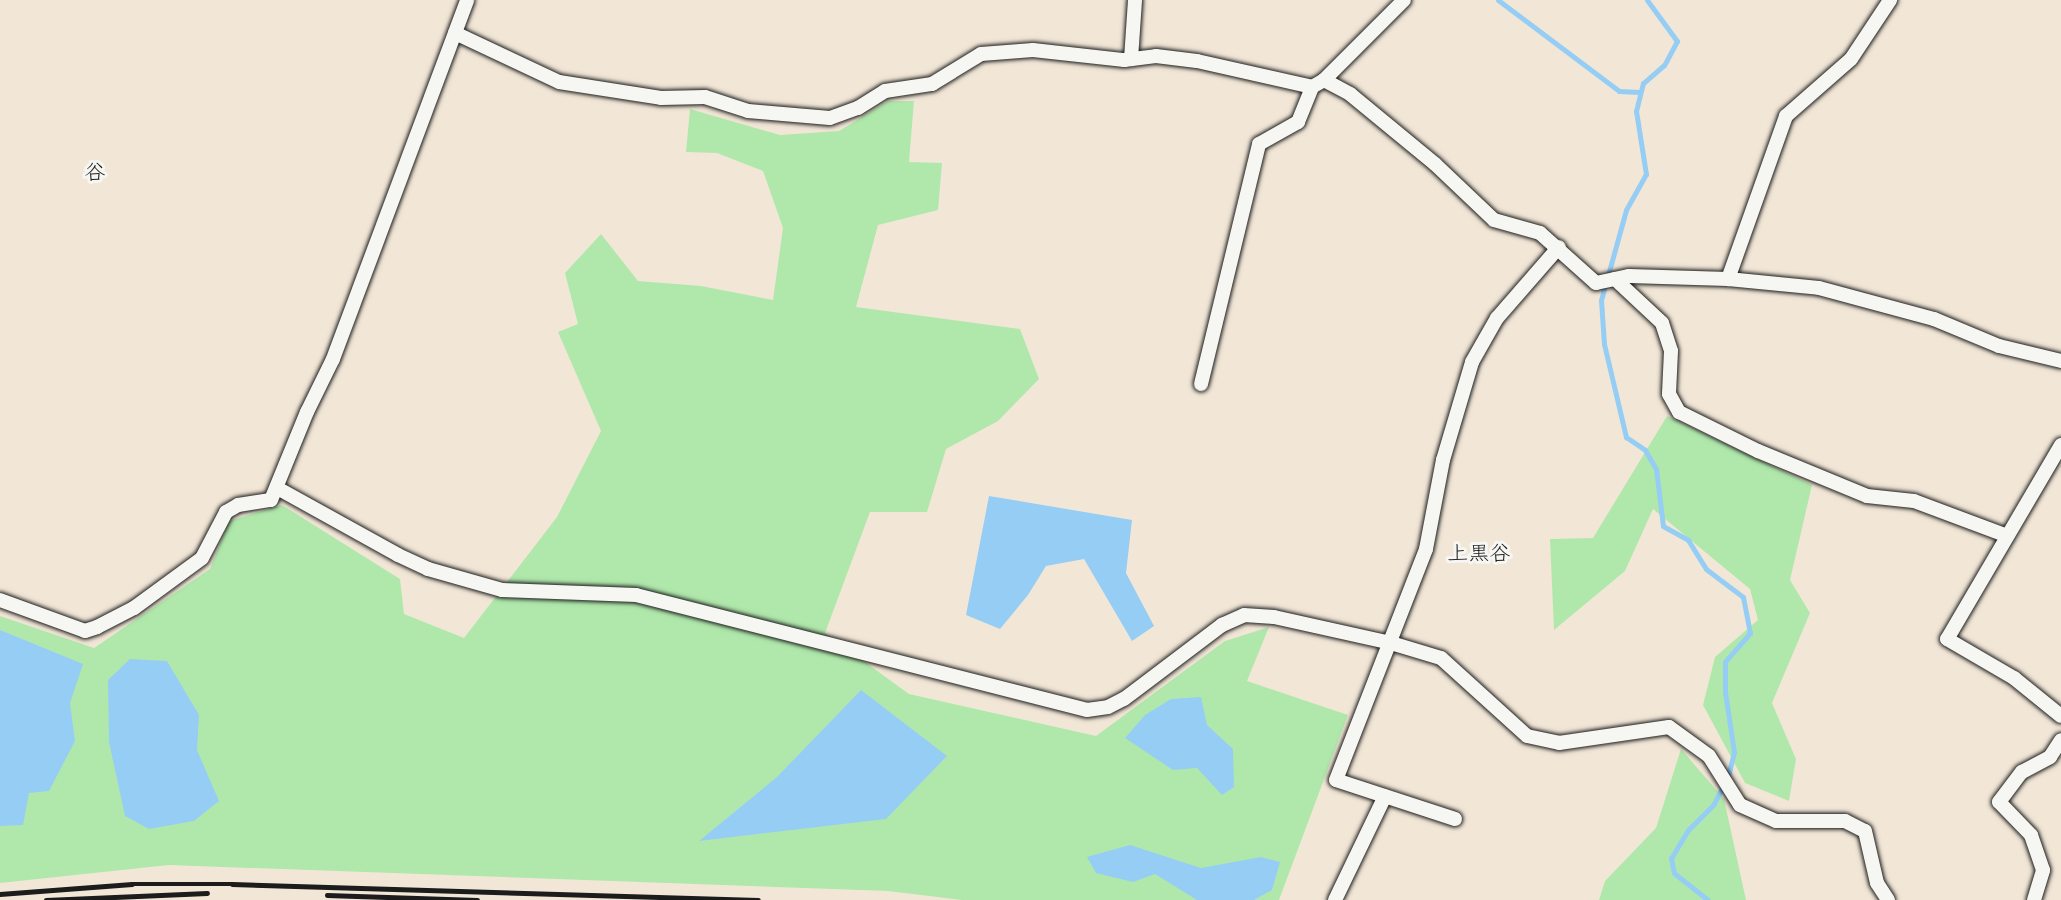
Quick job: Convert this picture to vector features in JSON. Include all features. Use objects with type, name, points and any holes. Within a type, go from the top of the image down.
[{"type":"street","points":[[0,600],[85,631],[97,627],[134,608],[202,558],[226,512],[238,505],[271,500],[279,489],[307,412],[333,359],[467,0]]},
{"type":"street","points":[[1131,59],[1136,0]]},
{"type":"street","points":[[1201,384],[1259,144],[1298,122],[1318,84],[1404,0]]},
{"type":"street","points":[[1728,279],[1786,116],[1851,59],[1890,0]]},
{"type":"street","points":[[455,33],[559,82],[662,98],[705,97],[748,111],[830,118],[858,108],[885,91],[932,84],[981,54],[1033,50],[1131,59],[1156,56],[1197,61],[1318,84],[1350,94],[1435,164],[1494,220],[1540,233],[1559,247],[1596,283],[1615,279],[1728,279],[1819,288],[1934,319],[1999,346],[2061,361]]},
{"type":"street","points":[[1455,819],[1336,780],[1391,643],[1425,549],[1443,460],[1472,362],[1497,318],[1559,247]]},
{"type":"street","points":[[1615,279],[1662,322],[1671,351],[1669,394],[1679,412],[1867,496],[1914,501],[2005,535]]},
{"type":"street","points":[[2061,445],[2005,535],[1947,639],[2014,678],[2061,716]]},
{"type":"street","points":[[279,489],[418,564],[502,590],[636,595],[1087,710],[1108,707],[1124,699],[1222,625],[1244,615],[1274,617],[1391,643],[1441,658],[1527,736],[1559,743],[1669,727],[1709,756],[1740,806],[1776,821],[1845,822],[1866,831],[1877,883],[1888,900]]},
{"type":"street","points":[[2034,900],[2043,870],[2031,835],[1999,802],[2022,772],[2050,758],[2061,740]]},
{"type":"street","points":[[1335,900],[1384,796]]},
{"type":"green space","points":[[888,101],[914,101],[909,162],[942,163],[938,210],[878,225],[856,307],[1020,329],[1039,379],[998,421],[946,449],[927,512],[870,512],[825,633],[909,694],[1096,736],[1225,641],[1269,627],[1247,681],[1348,715],[1279,900],[962,900],[888,891],[169,865],[0,883],[0,616],[94,648],[210,569],[229,521],[282,505],[400,579],[404,614],[464,638],[557,517],[601,431],[558,332],[578,324],[565,273],[601,234],[638,281],[701,286],[773,300],[783,228],[763,171],[717,153],[686,152],[690,109],[780,135],[839,131]]},
{"type":"green space","points":[[1667,416],[1812,485],[1790,580],[1810,613],[1772,703],[1796,759],[1789,801],[1745,783],[1703,705],[1715,657],[1758,620],[1750,589],[1653,509],[1625,571],[1554,630],[1550,539],[1593,538]]},
{"type":"green space","points":[[1681,749],[1724,799],[1746,900],[1599,900],[1605,881],[1656,828]]},
{"type":"water","points":[[989,496],[1132,520],[1126,573],[1154,626],[1132,641],[1084,559],[1046,566],[1028,595],[1000,629],[966,615]]},
{"type":"water","points":[[0,630],[83,664],[70,703],[75,741],[49,791],[29,793],[23,825],[0,826]]},
{"type":"water","points":[[130,659],[167,661],[199,715],[197,750],[219,801],[194,821],[149,829],[125,816],[109,742],[108,680]]},
{"type":"water","points":[[861,690],[947,756],[886,819],[699,841],[777,777]]},
{"type":"water","points":[[1201,697],[1207,725],[1233,749],[1234,787],[1222,795],[1197,768],[1173,770],[1125,738],[1145,715],[1171,699]]},
{"type":"water","points":[[1130,845],[1201,868],[1261,857],[1280,862],[1272,890],[1254,900],[1197,900],[1155,874],[1133,882],[1096,873],[1087,857]]},
{"type":"waterway","points":[[1498,0],[1619,91],[1640,92]]},
{"type":"waterway","points":[[1647,0],[1677,41],[1664,65],[1643,83],[1636,111],[1646,174],[1626,210],[1601,300],[1604,344],[1626,437],[1645,450],[1656,469],[1663,526],[1688,540],[1706,569],[1743,597],[1750,633],[1725,662],[1725,692],[1734,752],[1728,776],[1714,804],[1688,830],[1671,858],[1674,873],[1708,900]]},
{"type":"railway","points":[[0,894],[132,884],[232,884],[758,900]]},
{"type":"railway","points":[[46,900],[207,893]]},
{"type":"railway","points":[[327,895],[477,900]]},
{"type":"district","name":"谷","points":[[95,173]]},
{"type":"district","name":"上黒谷","points":[[1479,554]]}]
